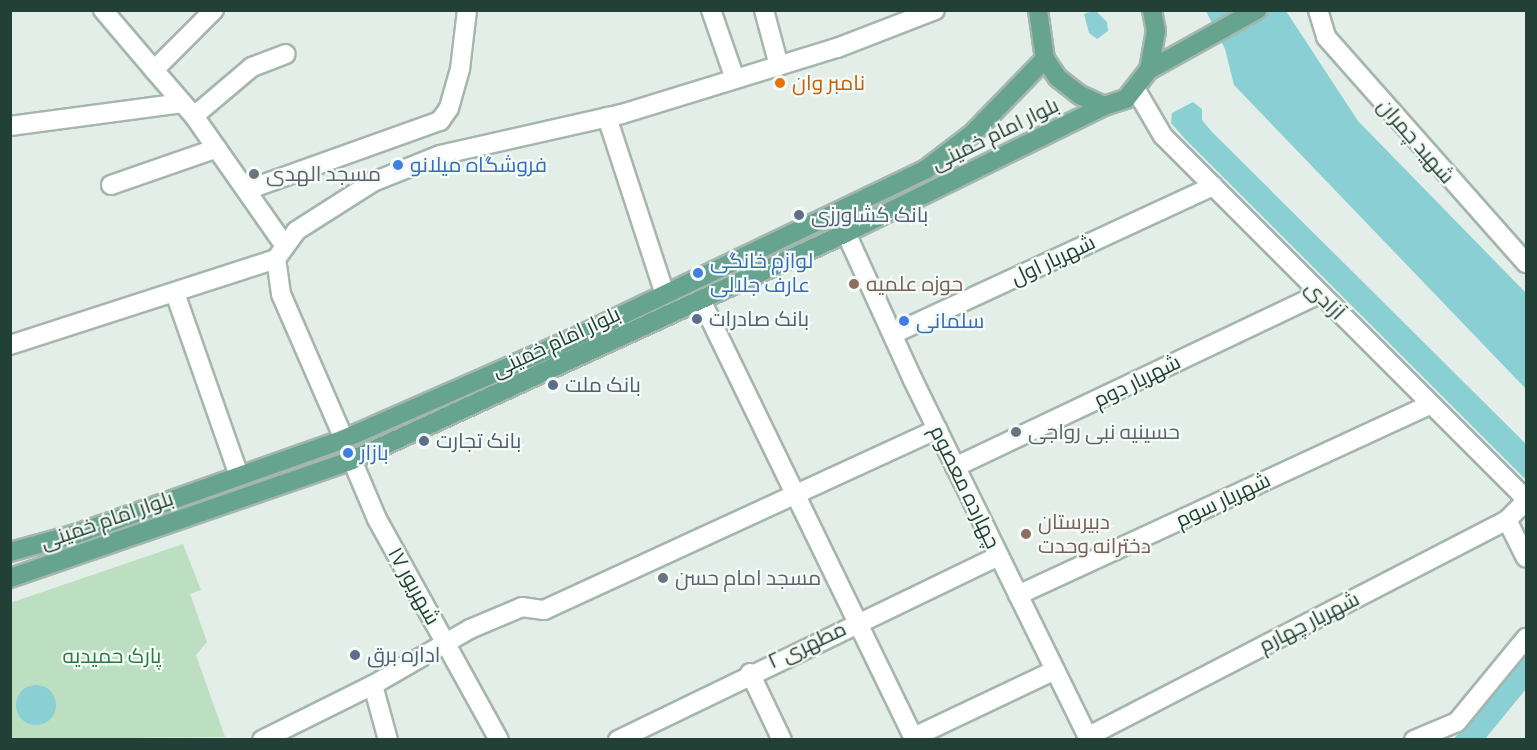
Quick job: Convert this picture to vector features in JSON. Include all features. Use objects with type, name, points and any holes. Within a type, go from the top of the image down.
[{"type":"main road","points":[[1038,10],[1045,59],[1069,88],[1104,106]]},
{"type":"main road","points":[[1136,90],[1149,70],[1156,31],[1152,10]]},
{"type":"main road","points":[[1149,70],[1257,10]]},
{"type":"main road","name":"بلوار امام خمینی","points":[[10,552],[76,534],[344,440],[665,294],[925,170],[972,134],[1045,59]]},
{"type":"main road","name":"بلوار امام خمینی","points":[[10,578],[352,460],[846,233],[1104,106],[1117,104],[1136,90]]},
{"type":"street","points":[[103,10],[188,110],[247,190],[281,253],[280,294],[344,440]]},
{"type":"street","points":[[154,70],[214,10]]},
{"type":"street","points":[[247,190],[440,121],[449,108],[460,69],[467,10]]},
{"type":"street","points":[[711,10],[735,79]]},
{"type":"street","points":[[764,10],[779,66]]},
{"type":"street","points":[[10,345],[175,293],[281,253],[296,231],[373,182],[440,155],[607,117],[779,66],[934,10]]},
{"type":"street","name":"شهید چمران","points":[[1318,10],[1326,37],[1527,263]]},
{"type":"street","points":[[10,126],[188,110],[252,67],[286,54]]},
{"type":"street","name":"آزادی","points":[[1136,90],[1163,136],[1429,405],[1446,414],[1527,500]]},
{"type":"street","points":[[607,117],[665,294]]},
{"type":"street","points":[[111,185],[216,148]]},
{"type":"street","name":"شهریار اول","points":[[893,334],[1213,186]]},
{"type":"street","name":"چهارده معصوم","points":[[846,233],[955,467],[1088,738]]},
{"type":"street","points":[[175,293],[239,476]]},
{"type":"street","name":"شهریار دوم","points":[[955,467],[1319,294]]},
{"type":"street","points":[[701,300],[915,738],[1055,670]]},
{"type":"street","name":"شهریار سوم","points":[[1018,595],[1429,405]]},
{"type":"street","points":[[262,740],[373,685],[470,628],[522,608],[544,610],[937,429]]},
{"type":"street","name":"۱۷ شهریور","points":[[352,460],[377,519],[499,740]]},
{"type":"street","name":"شهریار چهارم","points":[[1088,738],[1507,520],[1527,500]]},
{"type":"street","points":[[1507,520],[1527,558]]},
{"type":"street","name":"مطهری ۲","points":[[618,740],[750,673],[999,556]]},
{"type":"street","points":[[1414,740],[1457,722],[1527,638]]},
{"type":"street","points":[[750,673],[782,740]]},
{"type":"street","points":[[373,685],[388,740]]},
{"type":"green space","name":"پارک حمیدیه","points":[[183,544],[201,590],[190,594],[207,642],[196,655],[225,737],[11,739],[10,603]]},
{"type":"water","points":[[1095,10],[1107,22],[1108,31],[1097,39],[1089,33],[1084,14]]},
{"type":"water","points":[[1206,11],[1286,11],[1358,121],[1526,293],[1526,389],[1234,85],[1225,49]]},
{"type":"water","points":[[1193,102],[1202,109],[1202,120],[1212,132],[1526,444],[1526,480],[1171,123],[1172,113]]},
{"type":"water","points":[[1526,651],[1526,689],[1485,739],[1453,740]]},
{"type":"water","points":[[36,685],[50,691],[56,705],[50,719],[36,725],[22,719],[16,705],[22,691]]},
{"type":"place","name":"نامبر وان","points":[[780,83]]},
{"type":"place","name":"فروشگاه میلانو","points":[[398,165]]},
{"type":"place","name":"مسجد الهدی","points":[[254,174]]},
{"type":"place","name":"بانک کشاورزی","points":[[799,215]]},
{"type":"place","name":"لوازم خانگی عارف جلالی","points":[[698,273]]},
{"type":"place","name":"حوزه علمیه","points":[[854,284]]},
{"type":"place","name":"بانک صادرات","points":[[697,319]]},
{"type":"place","name":"سلمانی","points":[[904,321]]},
{"type":"place","name":"بانک ملت","points":[[553,385]]},
{"type":"place","name":"حسینیه نبی رواجی","points":[[1016,432]]},
{"type":"place","name":"بانک تجارت","points":[[424,441]]},
{"type":"place","name":"بازار","points":[[348,453]]},
{"type":"place","name":"دبیرستان دخترانه وحدت","points":[[1026,534]]},
{"type":"place","name":"مسجد امام حسن","points":[[663,578]]},
{"type":"place","name":"اداره برق","points":[[355,655]]}]
